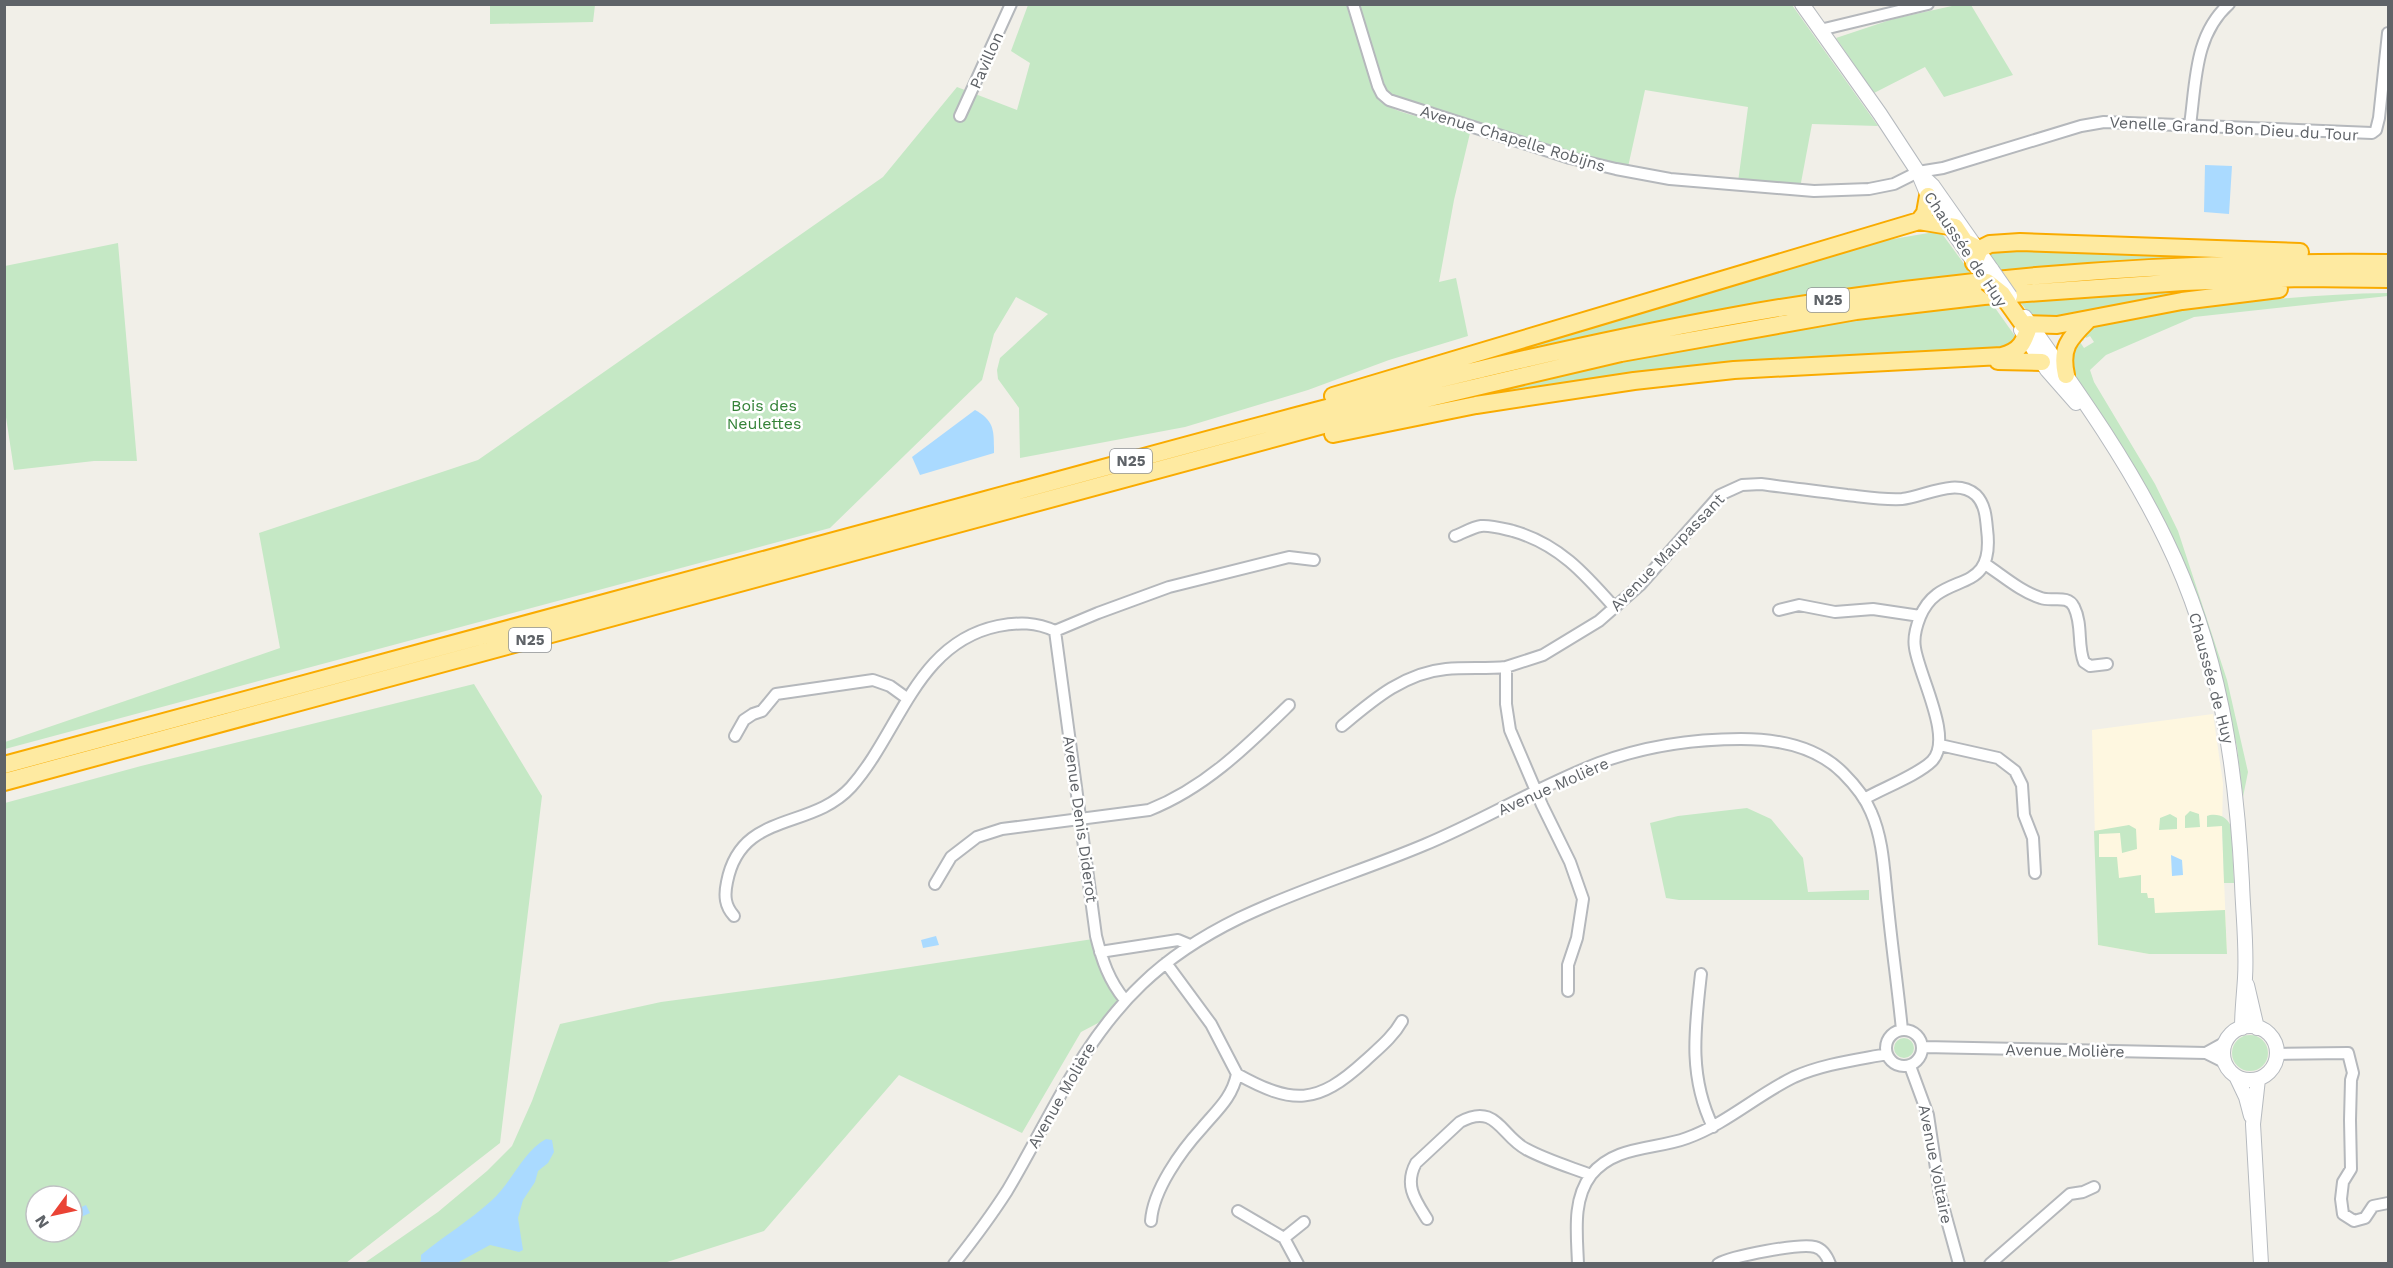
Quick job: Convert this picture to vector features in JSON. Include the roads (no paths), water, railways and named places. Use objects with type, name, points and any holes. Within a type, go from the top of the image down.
[{"type":"highway","points":[[1919,221],[1925,213],[1928,196]]},
{"type":"highway","points":[[1279,421],[1292,408],[1919,221],[1955,226],[2028,331]]},
{"type":"highway","points":[[1979,260],[2007,238],[2020,242],[2376,255],[2388,263]]},
{"type":"highway","name":"N25","points":[[4,765],[1279,421],[1596,343],[1729,316],[1852,296],[1983,279],[2263,263],[2388,263]]},
{"type":"highway","points":[[2028,331],[2087,321],[2134,309],[2286,288],[2302,278]]},
{"type":"highway","name":"N25","points":[[4,782],[1379,411],[1599,358],[1733,331],[1856,310],[2076,288],[2302,278],[2388,279]]},
{"type":"highway","points":[[2066,375],[2063,360],[2067,344],[2087,321]]},
{"type":"highway","points":[[1970,359],[2012,353],[2022,346],[2028,331]]},
{"type":"highway","points":[[1274,439],[1293,444],[1379,423],[1476,405],[1634,381],[1734,370],[1876,361],[1970,359],[2042,362]]},
{"type":"main road","name":"Chaussée de Huy","points":[[1802,4],[1918,172],[1928,196],[1946,225]]},
{"type":"main road","name":"Chaussée de Huy","points":[[1918,172],[1933,186],[1979,260]]},
{"type":"main road","name":"Chaussée de Huy","points":[[2028,331],[2042,362],[2106,436]]},
{"type":"main road","name":"Chaussée de Huy","points":[[2028,331],[2066,375],[2096,418],[2141,493],[2167,541],[2187,588],[2214,674],[2224,713],[2235,776],[2239,819],[2245,978],[2242,1028]]},
{"type":"main road","name":"Chaussée de Huy","points":[[2245,978],[2257,1028]]},
{"type":"main road","points":[[2236,1076],[2251,1080],[2270,1072],[2277,1054],[2273,1040],[2263,1030],[2242,1028],[2230,1036],[2224,1048],[2224,1062],[2236,1076],[2246,1097],[2253,1124]]},
{"type":"main road","points":[[2258,1079],[2253,1124],[2261,1263]]},
{"type":"street","name":"Pavillon","points":[[960,117],[1011,4]]},
{"type":"street","name":"Avenue Chapelle Robijns","points":[[1353,4],[1377,86],[1385,98],[1570,158],[1670,179],[1814,191],[1879,188],[1901,182],[1918,172]]},
{"type":"street","points":[[1820,30],[1895,8],[1928,4]]},
{"type":"street","points":[[2190,125],[2202,44],[2217,17],[2229,4]]},
{"type":"street","name":"Venelle Grand Bon Dieu du Tour","points":[[1918,172],[1943,168],[2104,122],[2365,134],[2376,130],[2388,33]]},
{"type":"street","name":"Avenue Maupassant","points":[[1342,726],[1395,685],[1423,673],[1443,669],[1506,667],[1542,656],[1599,621],[1615,608],[1640,585],[1713,502],[1727,490],[1750,483],[1899,499],[1961,487],[1976,495],[1985,512],[1988,552],[1985,564]]},
{"type":"street","points":[[1455,536],[1482,526],[1509,530],[1534,538],[1573,562],[1615,608]]},
{"type":"street","points":[[734,916],[726,905],[725,893],[730,870],[741,849],[761,831],[772,825],[816,811],[845,792],[861,772],[925,672],[955,644],[976,633],[1003,625],[1028,623],[1055,631],[1098,612],[1170,587],[1289,557],[1314,560]]},
{"type":"street","points":[[1864,799],[1926,765],[1935,757],[1940,745],[1939,730],[1915,647],[1916,628],[1927,604],[1943,589],[1977,574],[1985,564],[2035,596],[2069,601],[2074,606],[2080,627],[2084,662],[2090,666],[2107,664]]},
{"type":"street","points":[[1779,610],[1799,605],[1835,612],[1873,609],[1920,616]]},
{"type":"street","name":"Avenue Denis Diderot","points":[[1055,631],[1100,952],[1115,988],[1125,1000]]},
{"type":"street","points":[[1506,667],[1506,704],[1510,730],[1570,862],[1583,899],[1577,938],[1568,965],[1568,991]]},
{"type":"street","points":[[735,736],[744,720],[762,711],[776,694],[873,680],[890,686],[908,699]]},
{"type":"street","points":[[935,884],[951,856],[977,837],[1002,829],[1149,810],[1171,802],[1207,778],[1252,741],[1289,705]]},
{"type":"street","name":"Avenue Molière","points":[[954,1263],[988,1220],[1008,1188],[1084,1052],[1125,1000],[1190,945],[1224,924],[1284,898],[1426,844],[1600,763],[1650,748],[1703,740],[1759,739],[1794,745],[1820,756],[1844,774],[1864,799],[1873,817],[1880,841],[1902,1030]]},
{"type":"street","points":[[1940,745],[1993,757],[2004,761],[2015,771],[2022,785],[2024,815],[2033,838],[2035,873]]},
{"type":"street","points":[[1100,952],[1178,940],[1190,945]]},
{"type":"street","points":[[1166,963],[1211,1024],[1237,1074],[1278,1094],[1297,1096],[1329,1089],[1346,1078],[1396,1033],[1402,1021]]},
{"type":"street","points":[[1701,974],[1694,1036],[1695,1062],[1706,1112],[1713,1127]]},
{"type":"street","points":[[1902,1030],[1916,1034],[1924,1047],[1922,1053],[1910,1066],[1897,1064],[1887,1054],[1888,1039],[1892,1034],[1902,1030]]},
{"type":"street","points":[[2206,1053],[2226,1042]]},
{"type":"street","name":"Avenue Molière","points":[[1924,1047],[2206,1053],[2224,1062]]},
{"type":"street","points":[[2277,1054],[2348,1053],[2353,1073],[2350,1120],[2351,1169],[2343,1182],[2341,1199],[2343,1214],[2354,1221],[2365,1218],[2373,1206],[2388,1203]]},
{"type":"street","points":[[1578,1263],[1576,1214],[1581,1195],[1591,1175],[1621,1153],[1686,1139],[1713,1127],[1755,1098],[1795,1077],[1833,1064],[1887,1054]]},
{"type":"street","name":"Avenue Voltaire","points":[[1910,1066],[1928,1115],[1938,1186],[1959,1263]]},
{"type":"street","points":[[1151,1221],[1152,1206],[1177,1160],[1190,1141],[1226,1102],[1237,1074]]},
{"type":"street","points":[[1427,1219],[1410,1189],[1412,1172],[1416,1163],[1460,1122],[1469,1117],[1485,1116],[1494,1120],[1525,1149],[1591,1175]]},
{"type":"street","points":[[1990,1263],[2070,1194],[2083,1192],[2094,1186]]},
{"type":"street","points":[[1238,1211],[1284,1238],[1298,1263]]},
{"type":"street","points":[[1284,1238],[1304,1222]]},
{"type":"street","points":[[1718,1263],[1748,1255],[1804,1246],[1817,1247],[1823,1251],[1830,1263]]},
{"type":"water","points":[[2205,165],[2232,166],[2229,214],[2204,212]]},
{"type":"water","points":[[975,410],[986,418],[992,427],[994,453],[920,475],[912,457]]},
{"type":"water","points":[[2171,855],[2182,860],[2183,875],[2172,876]]},
{"type":"water","points":[[936,936],[939,945],[923,948],[921,940]]},
{"type":"water","points":[[546,1139],[552,1140],[554,1152],[548,1163],[538,1171],[535,1182],[523,1200],[518,1218],[523,1250],[519,1252],[490,1245],[457,1263],[418,1263],[421,1261],[421,1255],[491,1201],[530,1152]]},
{"type":"water","points":[[86,1205],[90,1213],[84,1216],[84,1206]]},
{"type":"park label","name":"Bois des Neulettes","points":[[764,414]]}]
